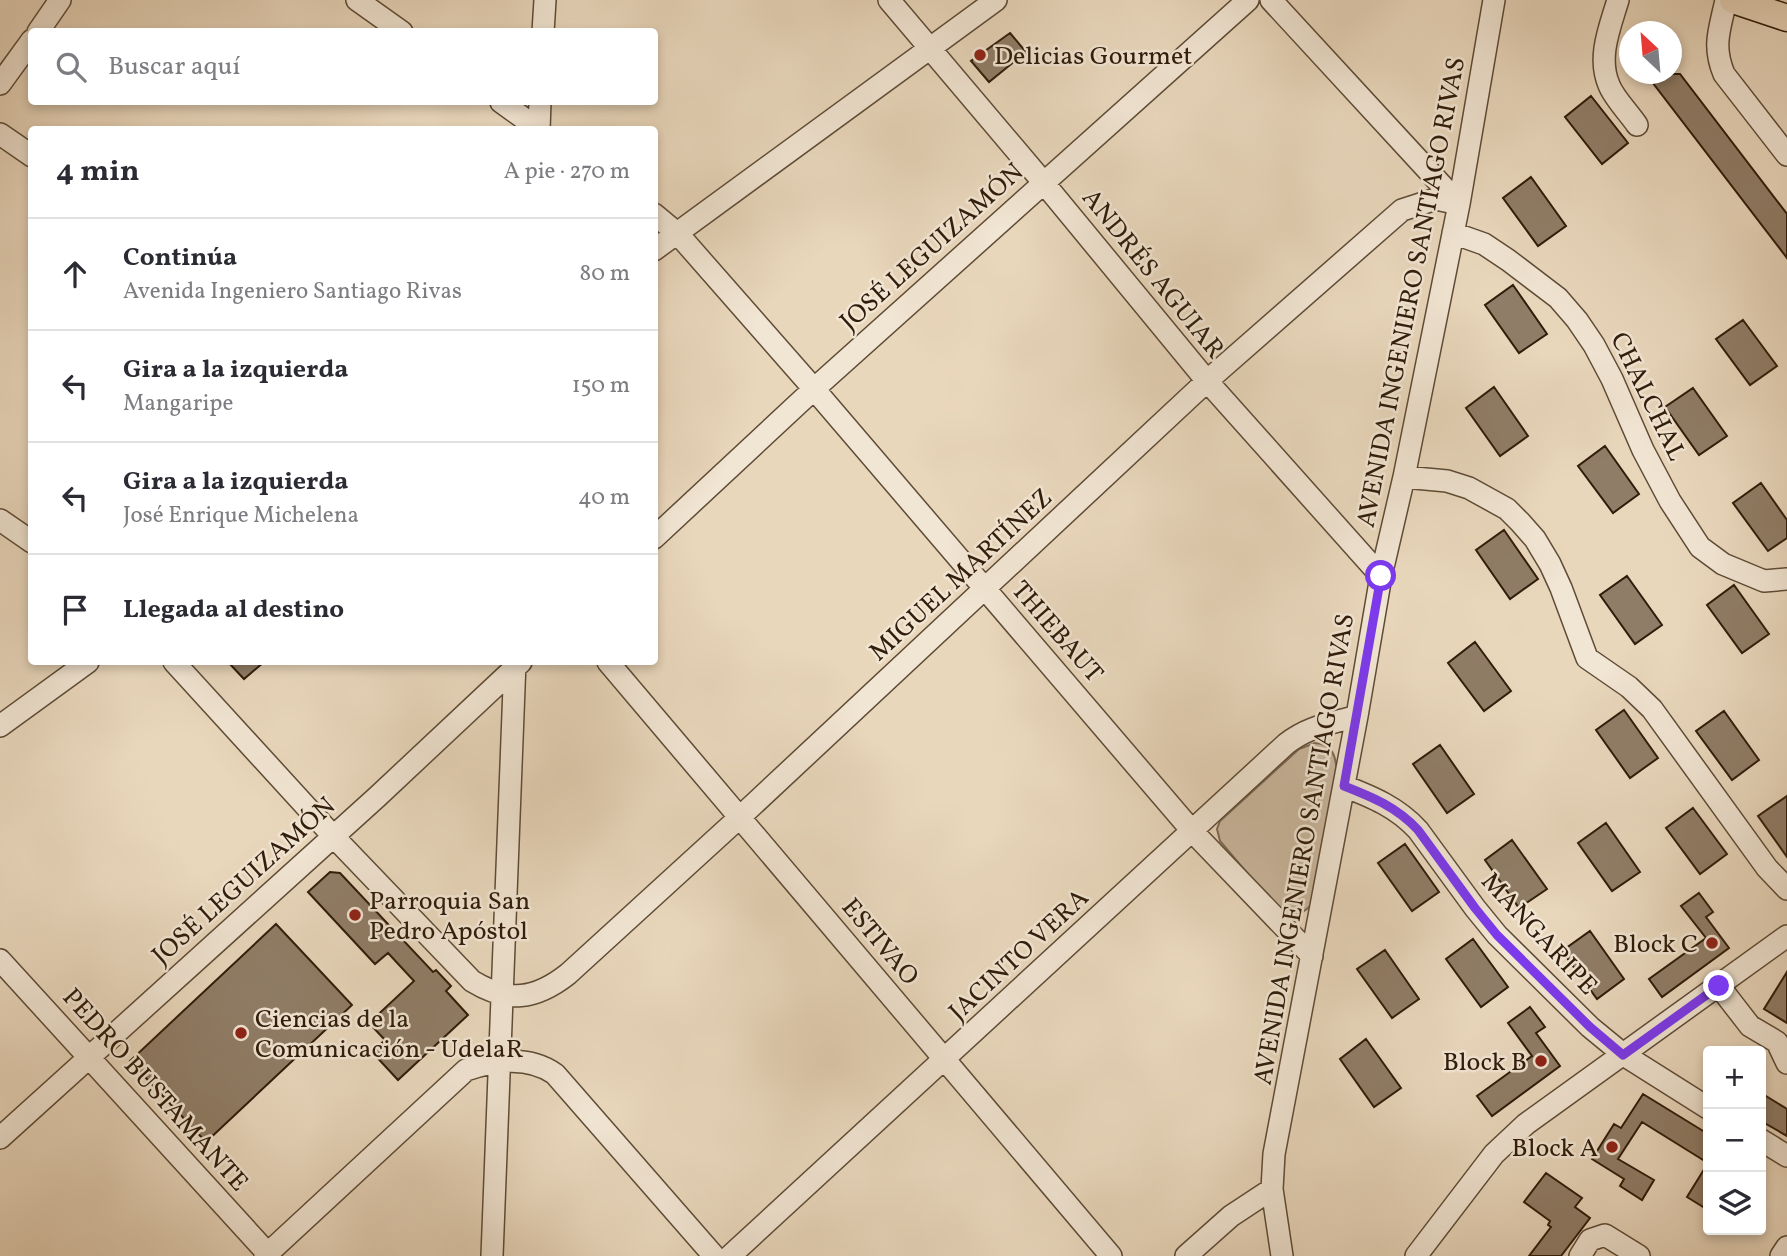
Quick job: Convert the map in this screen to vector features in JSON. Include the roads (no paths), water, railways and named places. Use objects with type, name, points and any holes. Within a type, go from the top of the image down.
[{"type":"main road","points":[[1733,0],[1787,18]]},
{"type":"street","points":[[41,28],[60,0]]},
{"type":"street","points":[[357,0],[396,28]]},
{"type":"street","points":[[543,28],[545,0]]},
{"type":"street","name":"ANDRÉS AGUIAR","points":[[889,0],[1044,182],[1207,381],[1381,576]]},
{"type":"street","points":[[658,247],[996,0]]},
{"type":"street","name":"JOSÉ LEGUIZAMÓN","points":[[658,534],[814,389],[1248,0]]},
{"type":"street","points":[[1271,0],[1459,204]]},
{"type":"street","name":"AVENIDA INGENIERO SANTIAGO RIVAS","points":[[1282,1256],[1272,1189],[1274,1154],[1381,576],[1404,477],[1459,204],[1494,0]]},
{"type":"street","points":[[1618,0],[1605,44],[1605,65],[1609,86],[1637,125]]},
{"type":"street","points":[[1726,0],[1717,47],[1724,74],[1787,155]]},
{"type":"street","points":[[0,84],[28,46]]},
{"type":"street","points":[[505,105],[535,126]]},
{"type":"street","points":[[539,126],[540,105]]},
{"type":"street","points":[[0,134],[28,153]]},
{"type":"street","name":"MIGUEL MARTÍNEZ","points":[[502,994],[517,996],[537,993],[553,986],[740,817],[1207,381],[1402,210],[1436,199],[1459,204]]},
{"type":"street","name":"THIEBAUT","points":[[658,217],[678,233],[814,389],[1192,832],[1312,956]]},
{"type":"street","name":"CHALCHAL","points":[[1453,233],[1484,244],[1508,260],[1558,298],[1577,320],[1612,379],[1643,450],[1670,501],[1700,547],[1723,564],[1764,581],[1787,579]]},
{"type":"street","points":[[1404,477],[1447,481],[1469,488],[1507,509],[1520,522],[1535,539],[1561,587],[1587,658],[1629,687],[1652,709],[1766,868],[1787,889]]},
{"type":"street","points":[[0,520],[28,539]]},
{"type":"street","points":[[0,726],[84,665]]},
{"type":"street","points":[[177,665],[472,981],[487,990],[502,994]]},
{"type":"street","name":"JOSÉ LEGUIZAMÓN","points":[[0,1138],[377,797],[516,665]]},
{"type":"street","points":[[492,1256],[517,665]]},
{"type":"street","name":"ESTIVAO","points":[[611,665],[1111,1256]]},
{"type":"street","name":"JACINTO VERA","points":[[730,1256],[1296,736],[1325,723],[1357,716]]},
{"type":"street","name":"MANGARIPE","points":[[1344,786],[1373,797],[1407,818],[1497,935],[1590,1027],[1623,1055],[1703,1105]]},
{"type":"street","points":[[1416,1256],[1503,1144],[1544,1111],[1787,936]]},
{"type":"street","name":"PEDRO BUSTAMANTE","points":[[0,960],[267,1255]]},
{"type":"street","points":[[1719,986],[1750,1027],[1777,1042],[1787,1063]]},
{"type":"street","points":[[267,1255],[454,1079],[466,1070],[500,1061],[537,1064],[555,1074],[714,1256]]},
{"type":"street","points":[[1766,1143],[1787,1156]]},
{"type":"street","points":[[1186,1256],[1230,1216],[1272,1189]]},
{"type":"street","points":[[1580,1256],[1590,1240],[1605,1235],[1639,1256]]},
{"type":"street","points":[[1781,1256],[1787,1247]]},
{"type":"place","name":"Delicias Gourmet","points":[[980,55]]},
{"type":"place","name":"Parroquia San Pedro Apóstol","points":[[355,915]]},
{"type":"place","name":"Block C","points":[[1712,943]]},
{"type":"place","name":"Ciencias de la Comunicación - UdelaR","points":[[241,1033]]},
{"type":"place","name":"Block B","points":[[1541,1061]]},
{"type":"place","name":"Block A","points":[[1612,1147]]}]
